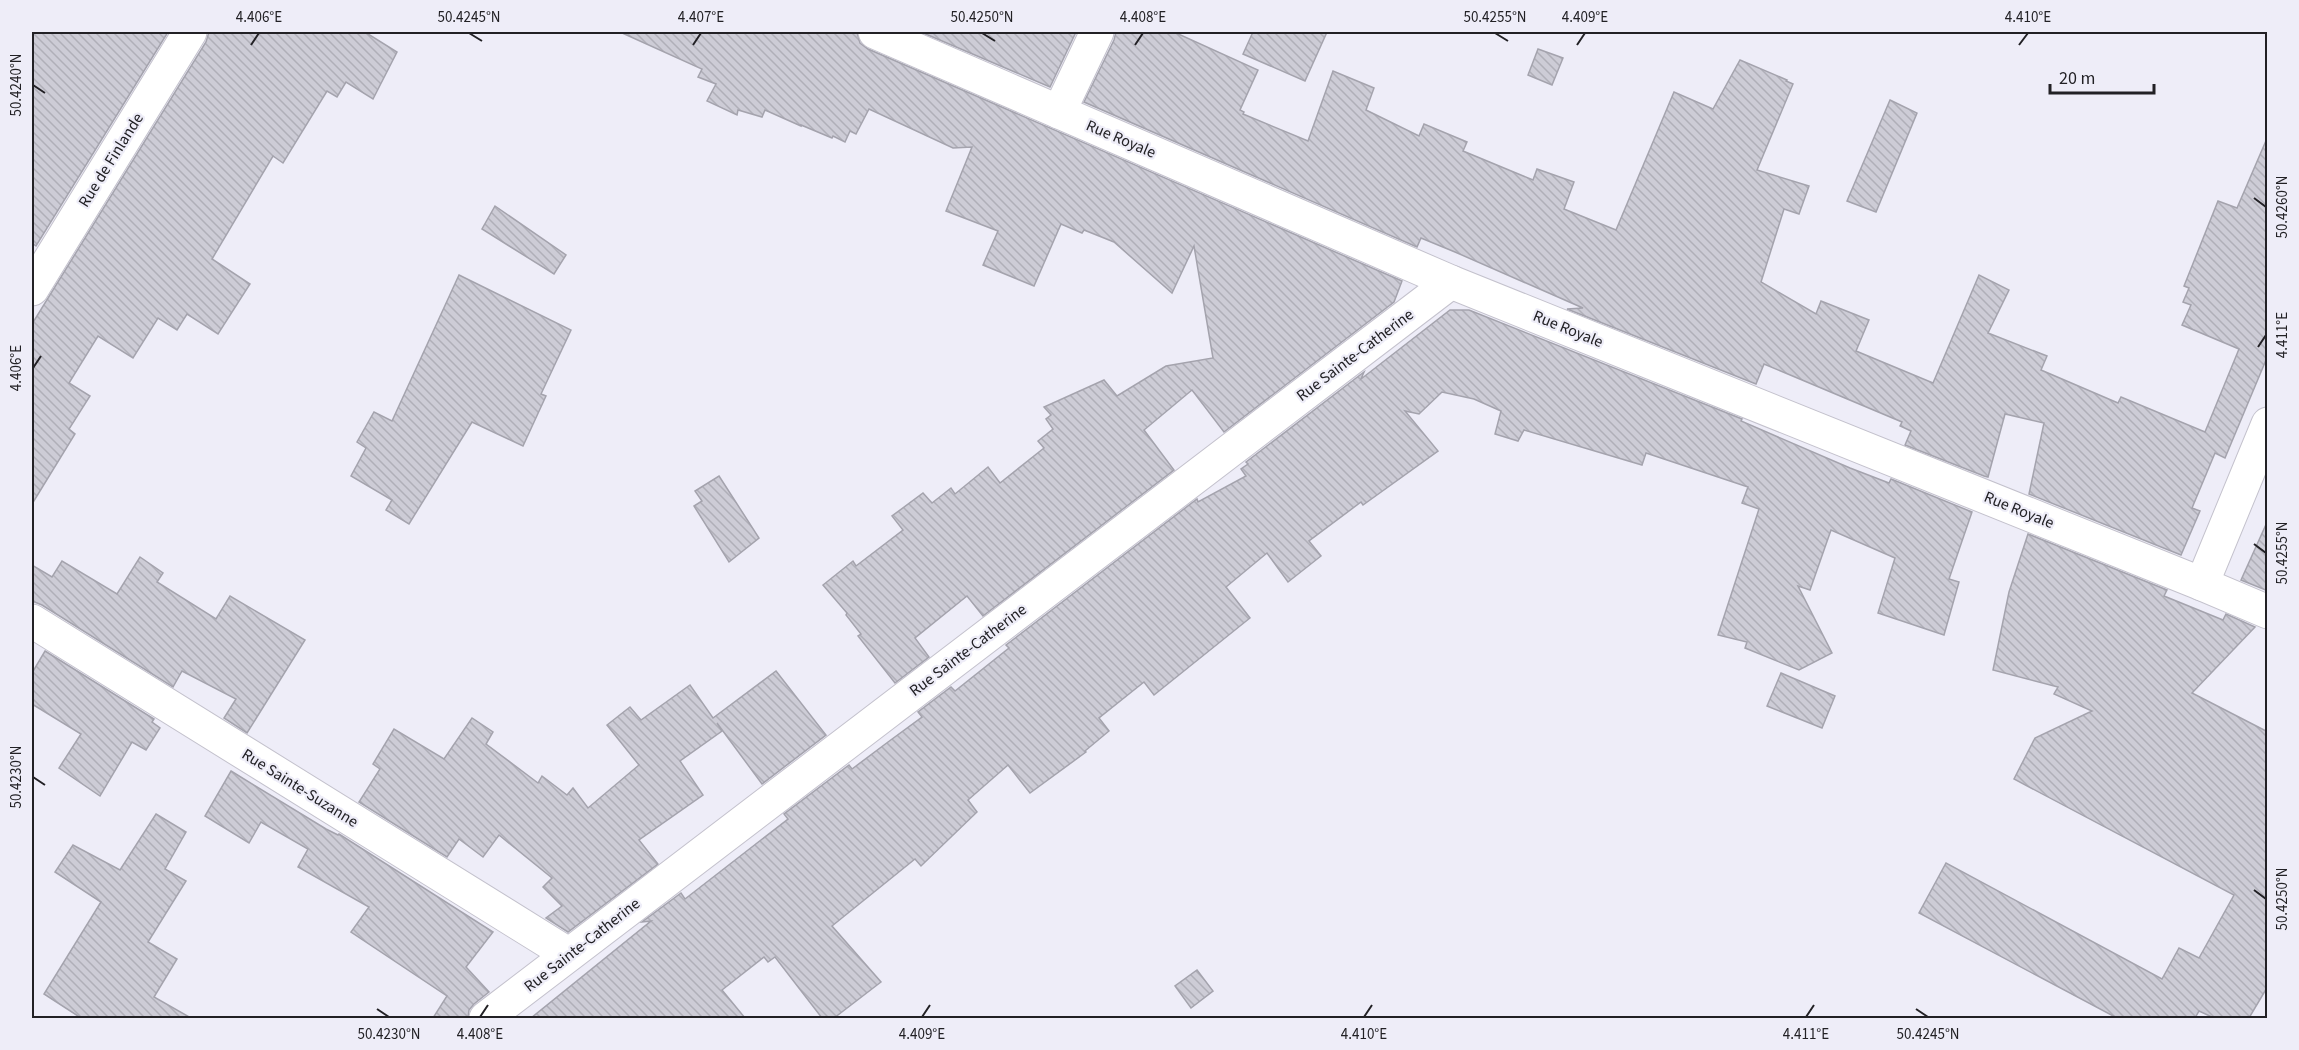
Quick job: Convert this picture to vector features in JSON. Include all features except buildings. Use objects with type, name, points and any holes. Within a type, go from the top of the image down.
[{"type":"street","name":"Rue de Finlande","points":[[32,289],[190,32]]},
{"type":"street","name":"Rue Royale","points":[[875,32],[1451,282],[2268,612]]},
{"type":"street","points":[[1059,112],[1096,32]]},
{"type":"street","name":"Rue Sainte-Catherine","points":[[486,1018],[1451,282]]},
{"type":"street","points":[[2202,584],[2268,424]]},
{"type":"street","name":"Rue Sainte-Suzanne","points":[[32,621],[568,954]]}]
